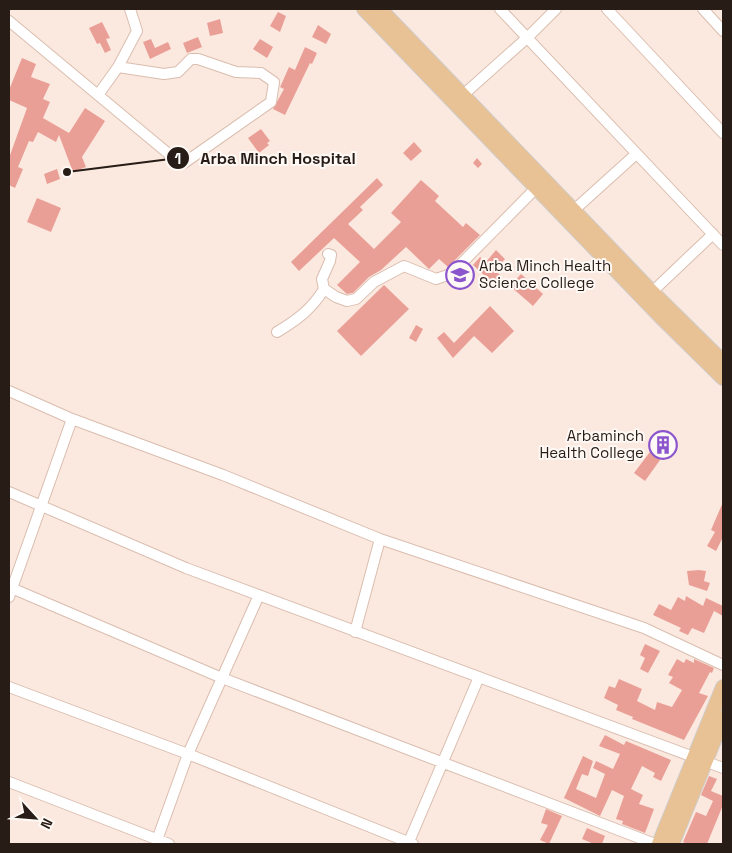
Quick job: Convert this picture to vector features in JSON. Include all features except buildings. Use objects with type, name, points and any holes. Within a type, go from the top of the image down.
[{"type":"main road","points":[[364,9],[540,184],[574,211],[723,362]]},
{"type":"main road","points":[[380,9],[463,95],[540,184],[660,316],[723,378]]},
{"type":"main road","points":[[672,844],[723,687]]},
{"type":"main road","points":[[659,844],[699,759],[723,718]]},
{"type":"street","points":[[98,95],[118,67],[137,31],[130,9]]},
{"type":"street","points":[[500,9],[528,37],[635,155],[723,246]]},
{"type":"street","points":[[463,95],[528,37],[556,9]]},
{"type":"street","points":[[607,9],[723,133]]},
{"type":"street","points":[[703,9],[723,31]]},
{"type":"street","points":[[9,21],[176,160],[184,163],[271,102],[274,93],[274,82],[261,73],[236,72],[198,59],[191,60],[178,72],[164,74],[118,67]]},
{"type":"street","points":[[574,211],[635,155]]},
{"type":"street","points":[[328,254],[331,255],[322,280],[324,289],[336,297],[352,301],[374,282],[404,266],[431,278],[443,278],[462,263],[540,184]]},
{"type":"street","points":[[652,292],[712,234]]},
{"type":"street","points":[[277,332],[300,318],[324,289]]},
{"type":"street","points":[[9,391],[72,419],[223,475],[380,539],[644,628],[723,665]]},
{"type":"street","points":[[72,419],[10,591],[222,678],[655,844]]},
{"type":"street","points":[[9,492],[186,568],[723,768]]},
{"type":"street","points":[[355,632],[380,539]]},
{"type":"street","points":[[157,840],[188,754],[259,594]]},
{"type":"street","points":[[9,686],[188,754],[410,844],[480,676]]},
{"type":"street","points":[[9,782],[169,844]]},
{"type":"place","name":"Arba Minch Hospital","points":[[67,172]]},
{"type":"place","name":"Arba Minch Health Science College","points":[[460,275]]},
{"type":"place","name":"Arbaminch Health College","points":[[663,445]]}]
